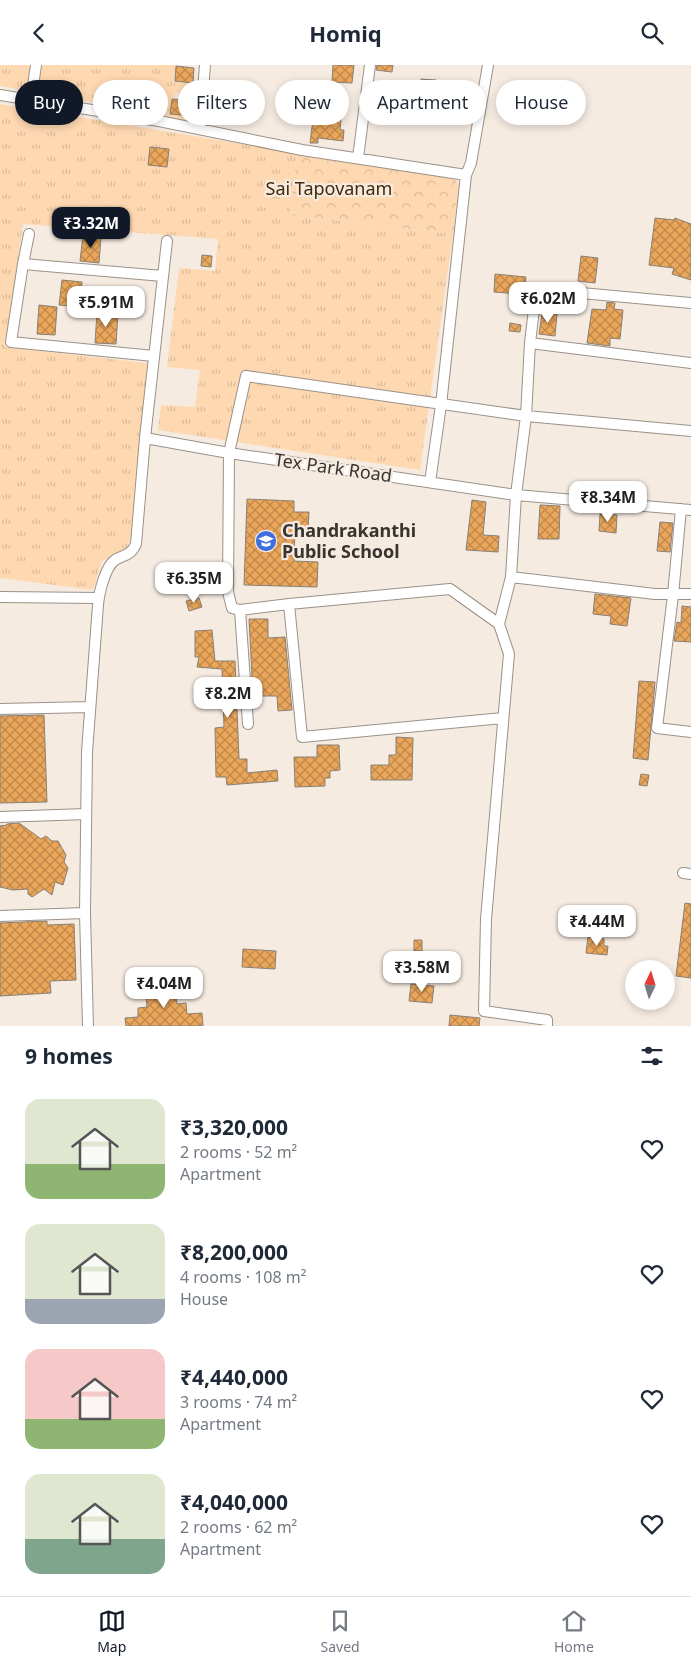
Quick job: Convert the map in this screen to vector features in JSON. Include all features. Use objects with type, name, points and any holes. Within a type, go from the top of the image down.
[{"type":"street","points":[[34,80],[36,65]]},
{"type":"street","points":[[200,129],[205,65]]},
{"type":"street","points":[[368,80],[370,65]]},
{"type":"street","points":[[486,80],[488,65]]},
{"type":"street","points":[[0,95],[15,97]]},
{"type":"street","points":[[83,109],[200,129],[302,150],[466,175]]},
{"type":"street","points":[[358,158],[362,125]]},
{"type":"street","points":[[430,482],[441,405],[466,175],[471,163],[478,125]]},
{"type":"street","points":[[29,234],[11,342],[154,356]]},
{"type":"street","points":[[88,1026],[85,913],[87,752],[99,595],[110,565],[113,561],[130,554],[136,544],[145,438],[167,241]]},
{"type":"street","points":[[23,264],[163,276]]},
{"type":"street","points":[[547,1026],[547,1020],[484,1011],[485,935],[509,654],[499,624],[511,577],[516,495],[526,416],[530,343],[536,292],[558,291],[691,303]]},
{"type":"street","points":[[530,343],[691,363]]},
{"type":"street","points":[[499,624],[450,589],[240,610],[232,607],[228,592],[229,453],[246,376],[526,416],[691,431]]},
{"type":"street","name":"Tex Park Road","points":[[145,438],[229,453],[516,495],[686,510]]},
{"type":"street","points":[[686,510],[657,728],[691,732]]},
{"type":"street","points":[[511,577],[655,594],[691,594]]},
{"type":"street","points":[[0,597],[99,595]]},
{"type":"street","points":[[289,604],[302,737],[503,719]]},
{"type":"street","points":[[240,610],[248,724]]},
{"type":"street","points":[[0,709],[90,707]]},
{"type":"street","points":[[0,817],[86,814]]},
{"type":"street","points":[[0,916],[85,913]]},
{"type":"green space","points":[[0,65],[176,65],[174,81],[178,81],[178,93],[175,93],[173,110],[178,111],[178,120],[168,118],[168,80],[93,80],[93,102],[83,101],[83,80],[15,80],[15,89],[0,86]]},
{"type":"green space","points":[[0,104],[15,106],[15,125],[83,125],[83,118],[93,119],[93,125],[127,125],[297,153],[290,215],[453,234],[420,470],[158,430],[161,405],[195,407],[200,370],[167,367],[179,268],[215,271],[218,239],[23,224],[5,347],[147,363],[133,532],[127,548],[102,561],[93,590],[0,578]]},
{"type":"green space","name":"Sai Tapovanam","points":[[297,153],[451,175],[459,184],[453,234],[290,215]]},
{"type":"building","points":[[333,65],[354,65],[352,83],[349,83],[349,80],[332,80]]},
{"type":"building","points":[[377,65],[393,65],[392,72],[376,70]]},
{"type":"building","points":[[176,66],[194,68],[193,80],[175,81]]},
{"type":"building","points":[[172,99],[178,100],[178,115],[170,114]]},
{"type":"building","points":[[312,125],[341,125],[340,130],[344,130],[343,141],[318,138],[318,143],[310,143]]},
{"type":"building","points":[[150,147],[169,149],[167,167],[148,165]]},
{"type":"building","points":[[655,218],[674,220],[675,218],[691,224],[691,280],[672,274],[674,268],[649,265]]},
{"type":"building","points":[[83,235],[101,237],[99,263],[80,261]]},
{"type":"building","points":[[202,255],[212,256],[211,267],[201,266]]},
{"type":"building","points":[[581,256],[598,258],[595,283],[578,281]]},
{"type":"building","points":[[495,274],[526,277],[524,290],[519,289],[518,294],[494,292]]},
{"type":"building","points":[[62,280],[82,282],[80,307],[59,305]]},
{"type":"building","points":[[607,302],[615,303],[614,309],[623,310],[620,339],[610,338],[610,346],[587,343],[592,309],[606,310]]},
{"type":"building","points":[[39,305],[57,307],[55,335],[37,334]]},
{"type":"building","points":[[97,312],[118,313],[116,344],[95,343]]},
{"type":"building","points":[[542,313],[557,314],[555,336],[539,334]]},
{"type":"building","points":[[510,323],[521,325],[520,332],[509,331]]},
{"type":"building","name":"Chandrakanthi Public School","points":[[247,499],[294,501],[294,512],[309,512],[308,529],[295,528],[294,561],[318,562],[317,587],[244,585]]},
{"type":"building","points":[[472,500],[486,502],[483,535],[499,536],[498,552],[466,550]]},
{"type":"building","points":[[540,505],[560,506],[559,539],[538,539]]},
{"type":"building","points":[[600,514],[617,515],[616,533],[599,531]]},
{"type":"building","points":[[660,522],[673,523],[670,552],[657,551]]},
{"type":"building","points":[[595,594],[631,598],[627,626],[610,624],[611,616],[593,614]]},
{"type":"building","points":[[199,598],[202,607],[189,611],[186,601]]},
{"type":"building","points":[[682,606],[691,607],[691,642],[674,641],[677,622],[681,623]]},
{"type":"building","points":[[249,619],[268,619],[268,638],[285,637],[292,710],[278,711],[277,696],[253,696]]},
{"type":"building","points":[[212,630],[215,661],[235,661],[239,759],[247,759],[247,773],[277,770],[278,781],[227,785],[226,777],[216,777],[215,728],[224,727],[222,669],[197,667],[199,657],[195,657],[195,631]]},
{"type":"building","points":[[639,681],[655,682],[648,760],[633,758]]},
{"type":"building","points":[[44,715],[47,802],[0,803],[0,716]]},
{"type":"building","points":[[396,737],[413,738],[412,780],[371,780],[371,765],[389,765],[389,755],[396,755]]},
{"type":"building","points":[[317,745],[339,745],[340,770],[330,771],[330,778],[325,778],[325,786],[295,787],[294,757],[317,757]]},
{"type":"building","points":[[641,774],[649,775],[647,786],[639,785]]},
{"type":"building","points":[[19,823],[41,839],[46,836],[52,841],[58,841],[66,855],[64,862],[68,868],[63,885],[55,882],[52,895],[44,889],[32,897],[28,894],[28,889],[13,890],[0,887],[0,826]]},
{"type":"building","points":[[685,903],[691,904],[691,978],[676,976]]},
{"type":"building","points":[[47,921],[47,925],[74,924],[76,980],[50,981],[51,993],[0,996],[0,923]]},
{"type":"building","points":[[588,937],[604,939],[604,946],[608,946],[607,955],[586,953]]},
{"type":"building","points":[[414,940],[422,940],[422,951],[414,951]]},
{"type":"building","points":[[243,949],[276,951],[275,969],[242,967]]},
{"type":"building","points":[[166,970],[168,993],[176,992],[177,1004],[186,1003],[187,1014],[202,1013],[203,1026],[126,1026],[125,1018],[138,1017],[138,1008],[147,1007],[146,994],[158,993],[155,971]]},
{"type":"building","points":[[411,984],[434,986],[432,1003],[409,1001]]},
{"type":"building","points":[[450,1015],[480,1018],[479,1026],[449,1026]]},
{"type":"place","name":"Chandrakanthi Public School","points":[[266,541]]}]
